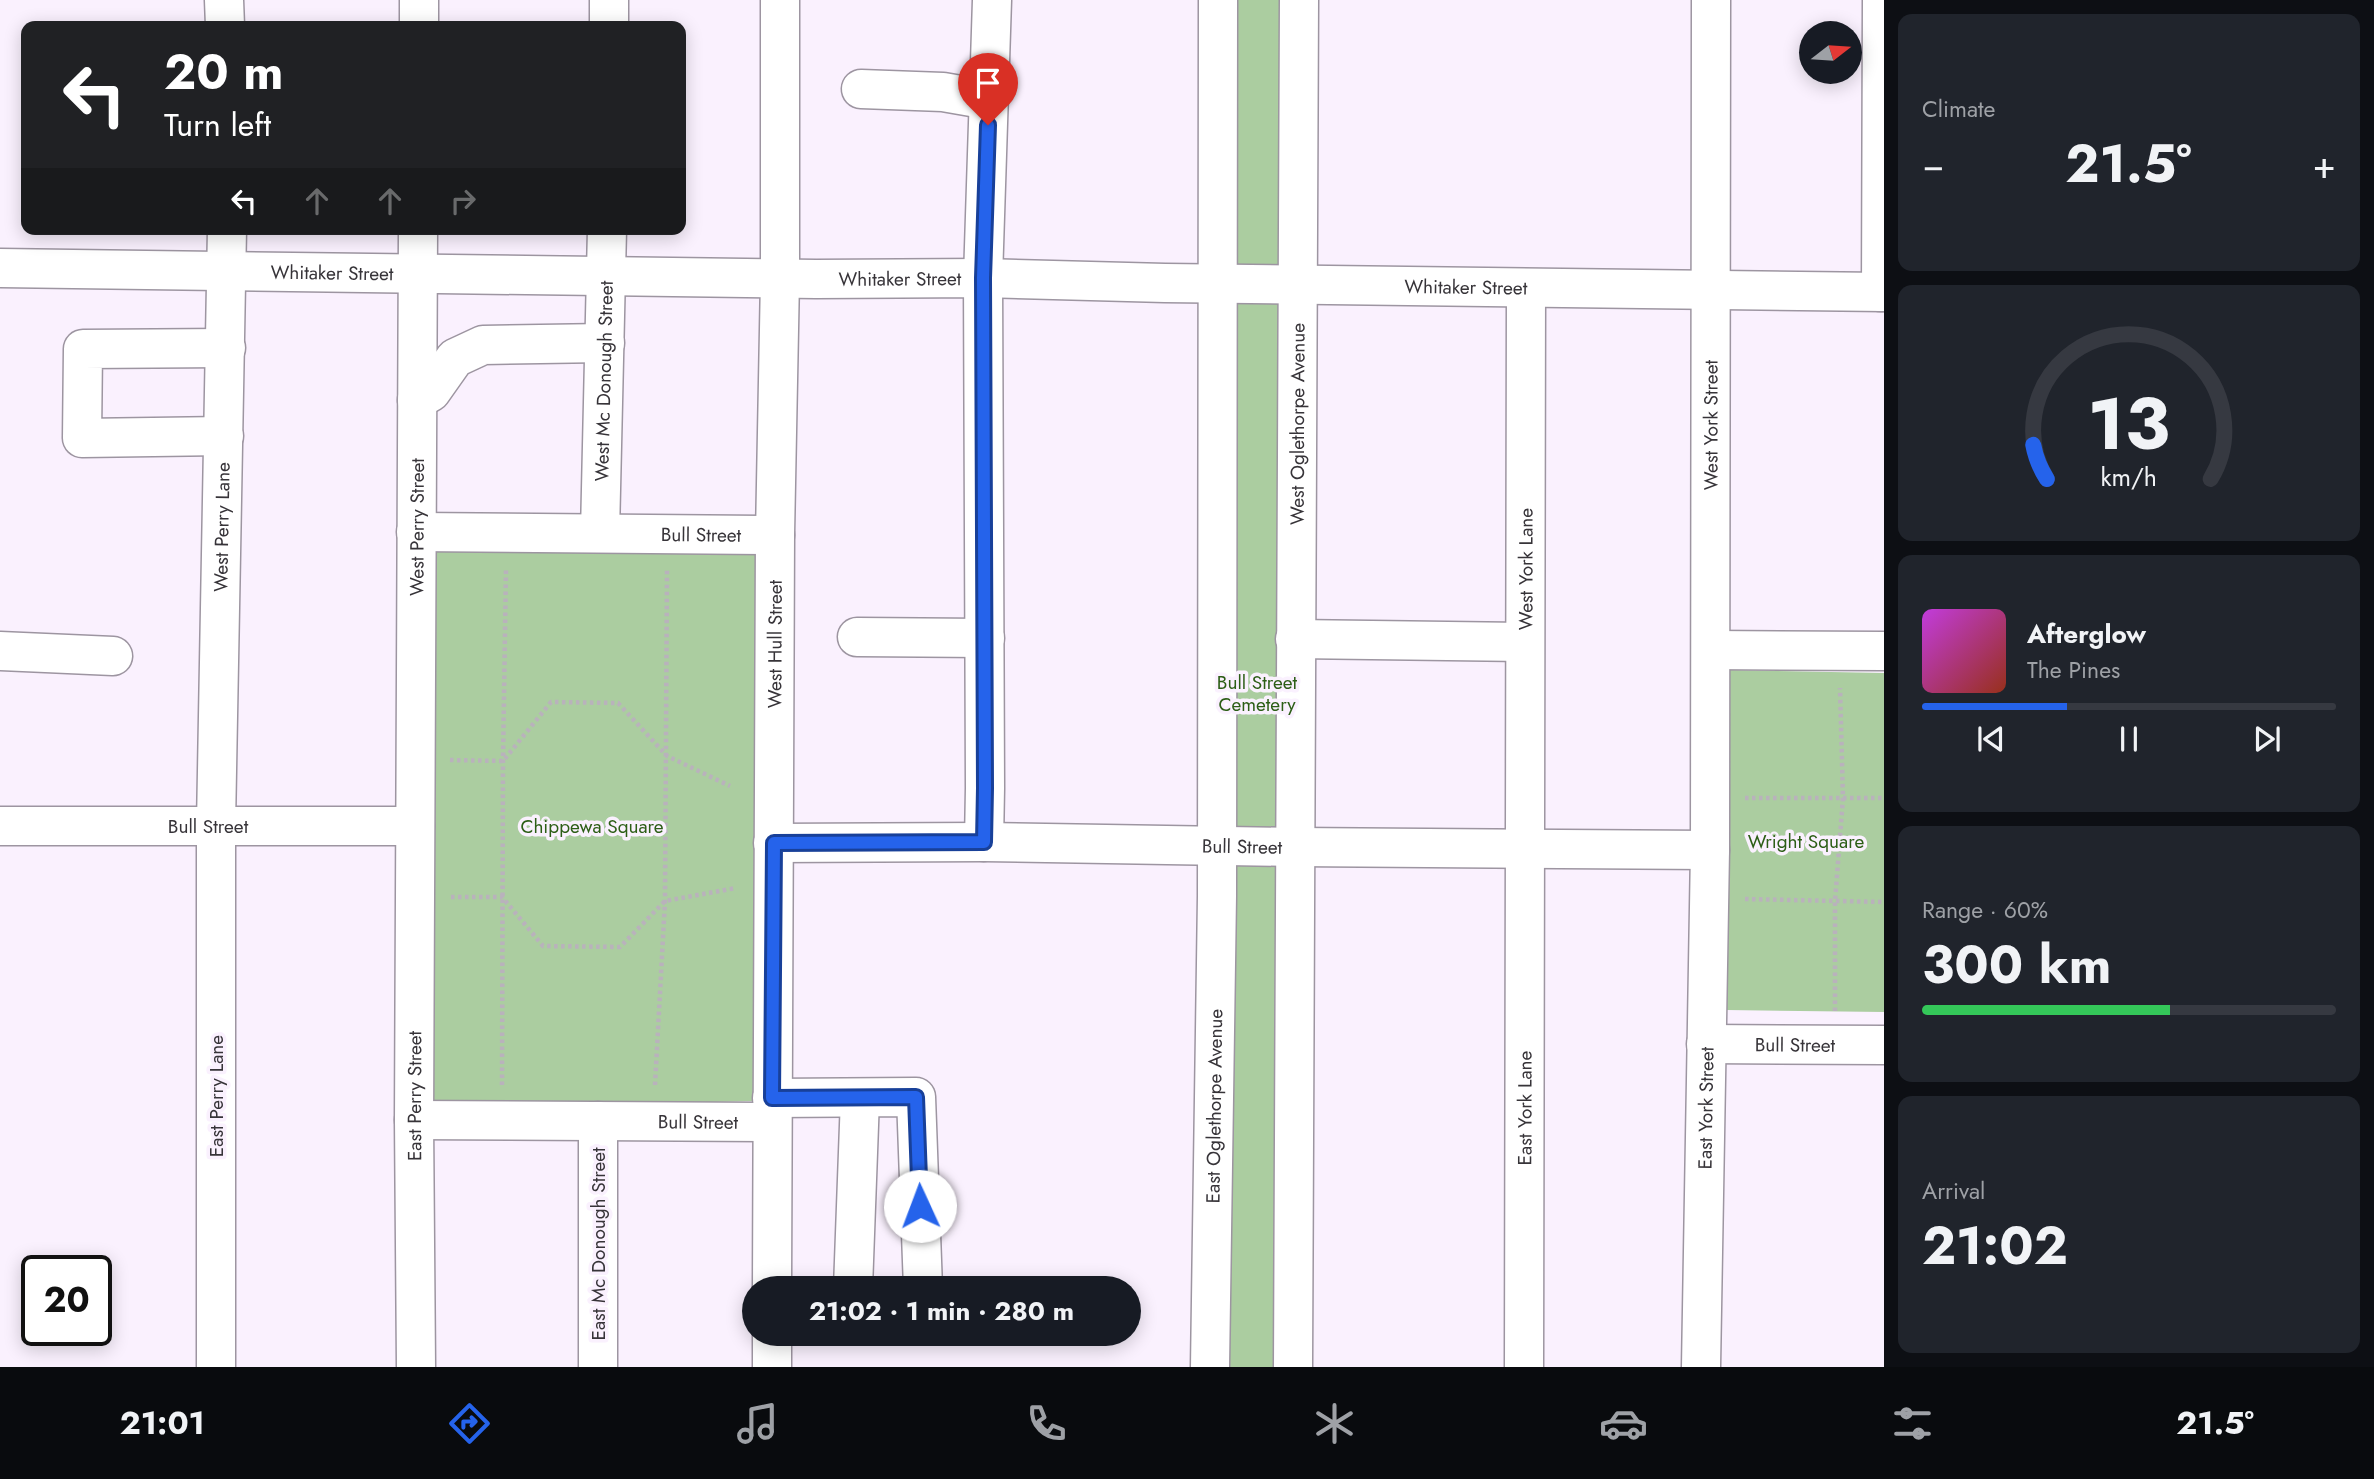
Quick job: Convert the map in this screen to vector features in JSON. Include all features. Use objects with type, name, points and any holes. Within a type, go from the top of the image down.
[{"type":"street","points":[[224,0],[225,21]]},
{"type":"street","points":[[419,0],[419,21]]},
{"type":"street","points":[[609,0],[609,21]]},
{"type":"street","name":"West Hull Street","points":[[772,1276],[780,0]]},
{"type":"street","points":[[984,842],[983,278],[992,0]]},
{"type":"street","points":[[1217,846],[1218,0]]},
{"type":"street","name":"West Oglethorpe Avenue","points":[[1295,847],[1299,0]]},
{"type":"street","name":"West York Street","points":[[1710,850],[1711,0]]},
{"type":"street","points":[[1882,0],[1882,292]]},
{"type":"street","points":[[861,89],[943,92],[989,100]]},
{"type":"street","name":"West Perry Lane","points":[[216,825],[227,235]]},
{"type":"street","name":"West Perry Street","points":[[415,826],[418,235]]},
{"type":"street","name":"West Mc Donough Street","points":[[600,533],[607,235]]},
{"type":"street","name":"Whitaker Street","points":[[0,268],[983,278],[1218,284],[1882,292]]},
{"type":"street","name":"West York Lane","points":[[1523,849],[1526,288]]},
{"type":"street","points":[[417,400],[431,392],[455,358],[483,345],[605,343]]},
{"type":"street","points":[[224,436],[82,438],[83,349],[226,348]]},
{"type":"street","name":"Bull Street","points":[[416,532],[775,535]]},
{"type":"street","points":[[857,637],[985,638]]},
{"type":"street","points":[[1295,639],[1524,642]]},
{"type":"street","points":[[1711,650],[1884,651]]},
{"type":"street","points":[[0,651],[113,656]]},
{"type":"street","name":"East Perry Lane","points":[[216,825],[216,1367]]},
{"type":"street","name":"Bull Street","points":[[0,826],[415,826]]},
{"type":"street","name":"East Perry Street","points":[[415,826],[416,1367]]},
{"type":"street","name":"Bull Street","points":[[774,843],[984,842],[1710,850]]},
{"type":"street","name":"East Oglethorpe Avenue","points":[[1210,1367],[1217,846]]},
{"type":"street","points":[[1293,1367],[1295,847]]},
{"type":"street","name":"East York Lane","points":[[1523,849],[1524,1367]]},
{"type":"street","name":"East York Street","points":[[1702,1367],[1710,850]]},
{"type":"street","name":"Bull Street","points":[[1706,1044],[1884,1045]]},
{"type":"street","name":"Bull Street","points":[[414,1120],[598,1121],[772,1110],[860,1098],[916,1097],[923,1276]]},
{"type":"street","points":[[853,1276],[860,1098]]},
{"type":"street","name":"East Mc Donough Street","points":[[598,1121],[598,1367]]},
{"type":"street","points":[[772,1346],[772,1367]]},
{"type":"path","points":[[502,1087],[507,533]]},
{"type":"path","points":[[654,1093],[665,901],[667,564]]},
{"type":"path","points":[[1835,1015],[1835,901],[1843,798],[1839,685]]},
{"type":"path","points":[[503,761],[551,702],[618,703],[667,756],[730,786]]},
{"type":"path","points":[[442,760],[503,761]]},
{"type":"path","points":[[1734,798],[1884,798]]},
{"type":"path","points":[[442,897],[502,897],[544,946],[620,947],[665,901],[736,888]]},
{"type":"path","points":[[1741,899],[1884,902]]},
{"type":"green space","name":"Bull Street Cemetery","points":[[1216,0],[1291,0],[1294,1367],[1203,1367]]},
{"type":"green space","name":"Chippewa Square","points":[[433,548],[756,551],[755,1101],[428,1101]]},
{"type":"green space","name":"Wright Square","points":[[1730,670],[1884,673],[1884,1012],[1726,1010]]},
{"type":"route","points":[[920,1206],[916,1097],[772,1098],[774,843],[984,842],[983,278],[988,125]]}]
